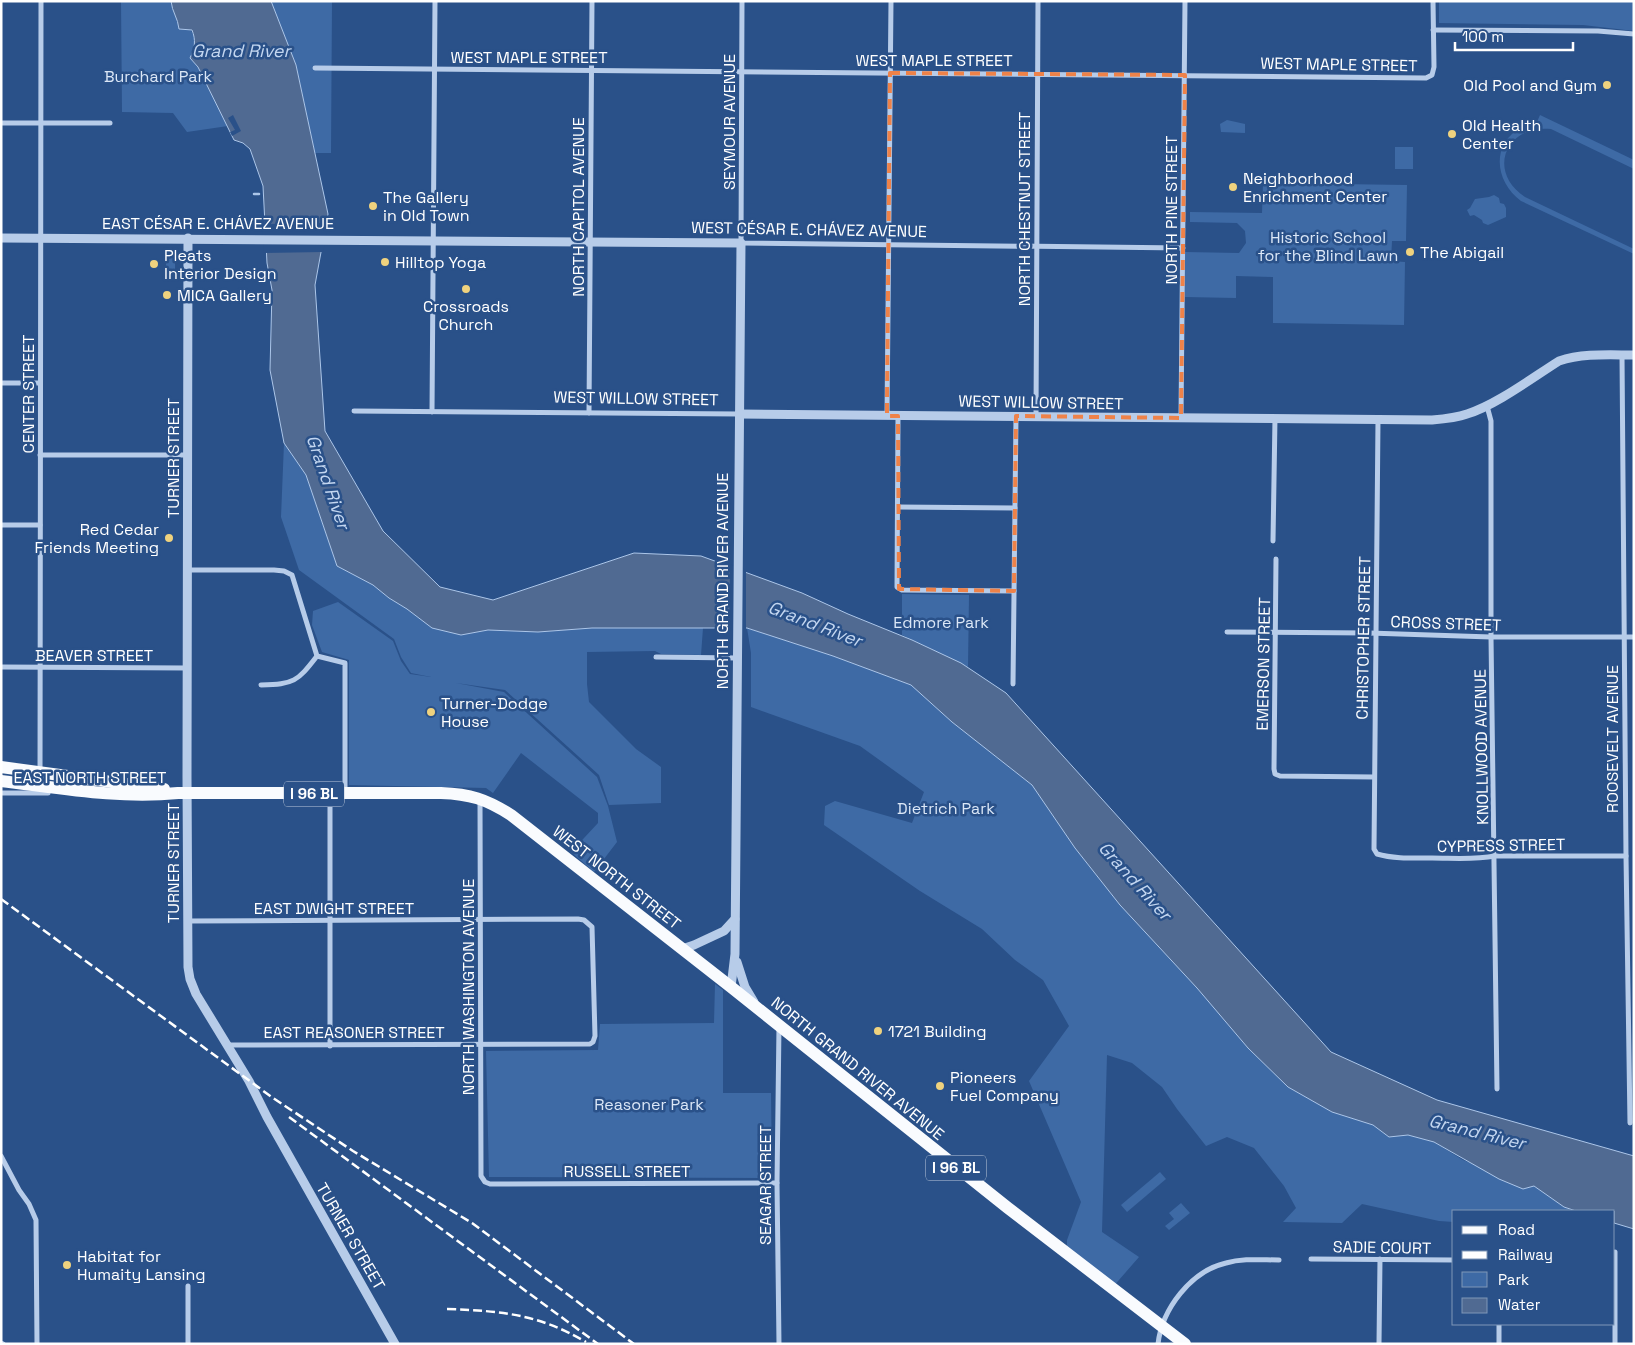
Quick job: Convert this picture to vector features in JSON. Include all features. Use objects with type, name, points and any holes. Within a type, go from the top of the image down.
[{"type":"main road","name":"I 96 BL","points":[[1,767],[37,772]]},
{"type":"main road","points":[[1,772],[37,772]]},
{"type":"main road","name":"EAST NORTH STREET","points":[[37,772],[183,793]]},
{"type":"main road","name":"I 96 BL","points":[[1,781],[86,792]]},
{"type":"main road","name":"EAST NORTH STREET","points":[[86,792],[139,795],[183,793],[441,793],[462,794],[480,798]]},
{"type":"main road","name":"WEST NORTH STREET","points":[[480,798],[492,803],[510,815],[731,987]]},
{"type":"main road","name":"NORTH GRAND RIVER AVENUE","points":[[731,987],[1008,1208],[1186,1344]]},
{"type":"street","name":"CENTER STREET","points":[[40,1],[40,667],[37,772],[40,786]]},
{"type":"street","points":[[432,412],[435,1]]},
{"type":"street","name":"NORTH CAPITOL AVENUE","points":[[589,413],[592,1]]},
{"type":"street","name":"SEYMOUR AVENUE","points":[[740,243],[742,1]]},
{"type":"street","points":[[887,416],[891,1]]},
{"type":"street","name":"NORTH CHESTNUT STREET","points":[[1036,417],[1038,1]]},
{"type":"street","name":"NORTH PINE STREET","points":[[1182,418],[1185,1]]},
{"type":"street","points":[[1433,1],[1433,30],[1598,31],[1634,34]]},
{"type":"street","name":"WEST MAPLE STREET","points":[[315,68],[1426,78],[1432,75],[1434,67],[1433,30]]},
{"type":"street","points":[[1,123],[110,123]]},
{"type":"street","name":"EAST CÉSAR E. CHÁVEZ AVENUE","points":[[1,238],[242,238],[434,241]]},
{"type":"street","name":"TURNER STREET","points":[[188,238],[187,668],[183,793],[190,979],[196,994],[248,1080],[395,1344]]},
{"type":"street","name":"WEST CÉSAR E. CHÁVEZ AVENUE","points":[[434,241],[1183,248]]},
{"type":"street","name":"NORTH GRAND RIVER AVENUE","points":[[731,987],[735,954],[740,243]]},
{"type":"street","name":"ROOSEVELT AVENUE","points":[[1622,355],[1630,1123]]},
{"type":"street","name":"WEST WILLOW STREET","points":[[354,411],[1421,420],[1454,418],[1488,406],[1559,362],[1577,357],[1634,355]]},
{"type":"street","points":[[1,383],[40,383]]},
{"type":"street","name":"KNOLLWOOD AVENUE","points":[[1488,406],[1491,421],[1491,637],[1497,1088]]},
{"type":"street","points":[[898,416],[897,587],[902,590],[1014,591]]},
{"type":"street","points":[[1013,684],[1016,416]]},
{"type":"street","points":[[1273,541],[1275,418]]},
{"type":"street","name":"CHRISTOPHER STREET","points":[[1377,854],[1374,849],[1374,777],[1378,420]]},
{"type":"street","points":[[40,454],[188,455]]},
{"type":"street","points":[[898,507],[1015,508]]},
{"type":"street","points":[[1,525],[40,525]]},
{"type":"street","name":"EMERSON STREET","points":[[1276,559],[1275,774],[1280,776],[1374,777]]},
{"type":"street","points":[[187,570],[274,570],[284,571],[292,575],[317,656]]},
{"type":"street","name":"CROSS STREET","points":[[1227,632],[1491,637],[1634,637]]},
{"type":"street","points":[[317,656],[345,663],[345,793]]},
{"type":"street","points":[[261,685],[286,684],[295,680],[304,673],[317,656]]},
{"type":"street","points":[[656,657],[737,658]]},
{"type":"street","name":"BEAVER STREET","points":[[1,667],[187,668]]},
{"type":"street","name":"EAST NORTH STREET","points":[[1,793],[86,792]]},
{"type":"street","points":[[330,793],[330,1046]]},
{"type":"street","name":"NORTH WASHINGTON AVENUE","points":[[480,798],[481,1176]]},
{"type":"street","name":"CYPRESS STREET","points":[[1377,854],[1407,858],[1480,859],[1495,856],[1626,856]]},
{"type":"street","name":"EAST DWIGHT STREET","points":[[188,921],[578,919],[589,923],[594,931],[595,1036],[593,1042]]},
{"type":"street","points":[[682,948],[694,945],[724,931],[735,919]]},
{"type":"street","points":[[735,954],[745,987],[759,1010]]},
{"type":"street","name":"SEAGAR STREET","points":[[779,1026],[777,1183],[779,1344]]},
{"type":"street","name":"EAST REASONER STREET","points":[[227,1045],[480,1045],[586,1044],[593,1042]]},
{"type":"street","points":[[1,1156],[18,1190],[29,1204],[36,1220],[37,1344]]},
{"type":"street","name":"RUSSELL STREET","points":[[481,1176],[485,1182],[490,1184],[777,1183]]},
{"type":"street","name":"SADIE COURT","points":[[1311,1259],[1452,1260]]},
{"type":"street","points":[[1379,1344],[1380,1259]]},
{"type":"street","points":[[1158,1344],[1168,1310],[1191,1282],[1209,1269],[1239,1260],[1279,1260]]},
{"type":"street","points":[[188,1286],[188,1344]]},
{"type":"street","points":[[1499,1325],[1499,1344]]},
{"type":"street","points":[[1614,1325],[1614,1344]]},
{"type":"highlighted area","points":[[890,73],[1185,75],[1181,418],[1016,416],[1014,591],[899,589],[898,416],[887,416]]},
{"type":"green space","name":"Burchard Park","points":[[121,1],[171,1],[173,10],[192,32],[195,39],[190,58],[198,67],[228,126],[187,132],[173,113],[122,112]]},
{"type":"green space","points":[[270,1],[332,1],[331,153],[315,153],[296,65]]},
{"type":"green space","points":[[1439,1],[1634,1],[1634,31],[1583,25],[1439,23]]},
{"type":"green space","points":[[1540,115],[1634,160],[1634,169],[1551,129],[1535,129],[1522,134],[1513,141],[1506,151],[1504,163],[1506,175],[1513,186],[1525,197],[1634,249],[1634,254],[1521,201],[1512,193],[1501,174],[1501,153],[1505,143],[1512,134],[1522,127],[1537,122]]},
{"type":"green space","points":[[1227,120],[1245,124],[1245,133],[1221,132],[1220,124]]},
{"type":"green space","points":[[1395,147],[1413,147],[1413,169],[1395,169]]},
{"type":"green space","name":"Historic School for the Blind Lawn","points":[[1263,183],[1407,185],[1406,241],[1392,241],[1391,261],[1405,262],[1404,325],[1273,323],[1273,277],[1236,276],[1236,298],[1185,297],[1185,252],[1239,253],[1246,243],[1245,231],[1237,223],[1190,222],[1190,212],[1262,213]]},
{"type":"green space","points":[[1494,195],[1499,198],[1500,203],[1504,204],[1506,217],[1488,225],[1474,215],[1470,216],[1467,210],[1475,199]]},
{"type":"green space","points":[[166,249],[175,254],[175,277],[166,277]]},
{"type":"green space","points":[[284,443],[306,475],[337,566],[373,585],[407,609],[461,635],[488,630],[538,632],[592,628],[703,628],[701,655],[661,654],[655,651],[587,652],[589,702],[636,749],[661,767],[661,803],[609,805],[599,775],[505,690],[456,683],[504,692],[597,777],[608,806],[617,842],[594,872],[571,852],[598,823],[598,813],[521,753],[493,793],[486,788],[349,785],[349,660],[322,652],[312,625],[313,611],[338,602],[393,641],[401,661],[410,674],[431,677],[411,673],[401,657],[394,639],[299,570],[281,517]]},
{"type":"green space","name":"Edmore Park","points":[[902,594],[969,595],[968,667],[902,635]]},
{"type":"green space","name":"Dietrich Park","points":[[747,628],[833,656],[911,685],[952,722],[1032,785],[1075,848],[1120,905],[1197,988],[1248,1048],[1288,1087],[1332,1112],[1373,1125],[1389,1137],[1408,1135],[1434,1142],[1463,1160],[1534,1186],[1564,1207],[1573,1210],[1452,1210],[1452,1222],[1439,1221],[1362,1204],[1342,1223],[1283,1222],[1296,1208],[1284,1186],[1254,1148],[1227,1137],[1206,1146],[1162,1087],[1132,1063],[1107,1055],[1102,1232],[1139,1257],[1112,1288],[1067,1253],[1067,1240],[1081,1202],[1029,1081],[1069,1026],[1043,980],[1015,960],[982,929],[920,891],[824,825],[825,806],[835,801],[912,823],[924,792],[860,746],[751,707],[751,653]]},
{"type":"green space","name":"Reasoner Park","points":[[715,984],[723,990],[723,1093],[771,1093],[772,1178],[489,1177],[486,1051],[598,1050],[600,1024],[714,1023]]},
{"type":"green space","points":[[1160,1172],[1166,1179],[1127,1212],[1121,1205]]},
{"type":"green space","points":[[1181,1203],[1190,1213],[1169,1230],[1165,1226],[1174,1219],[1169,1213]]},
{"type":"water","name":"Grand River","points":[[171,1],[271,1],[296,65],[328,214],[315,285],[325,431],[383,531],[440,587],[493,600],[634,553],[701,556],[802,593],[961,663],[1006,693],[1331,1052],[1437,1100],[1634,1156],[1634,1229],[1615,1223],[1615,1210],[1573,1210],[1564,1207],[1534,1186],[1523,1189],[1499,1179],[1434,1142],[1408,1135],[1389,1137],[1373,1125],[1332,1112],[1288,1087],[1248,1048],[1197,988],[1120,905],[1075,848],[1032,785],[952,722],[911,685],[833,656],[747,628],[592,628],[538,632],[488,630],[461,635],[432,628],[373,585],[337,566],[306,475],[284,443],[270,370],[272,290],[267,263],[263,186],[250,149],[243,143],[234,140],[198,67],[190,58],[194,44],[192,30],[179,29]]},
{"type":"pier","points":[[233,115],[241,131],[232,136],[230,132],[235,130],[228,118]]},
{"type":"pier","points":[[329,223],[323,252],[264,253],[262,224]]},
{"type":"pier","points":[[730,564],[746,570],[746,631],[729,631]]},
{"type":"waterway","points":[[254,194],[259,194]]},
{"type":"railway","points":[[1,899],[273,1098],[353,1151],[472,1223],[634,1344]]},
{"type":"railway","points":[[289,1117],[598,1344]]},
{"type":"railway","points":[[447,1309],[485,1311],[519,1316],[552,1325],[586,1342]]},
{"type":"place","name":"Old Pool and Gym","points":[[1607,85]]},
{"type":"place","name":"Old Health Center","points":[[1452,134]]},
{"type":"place","name":"Neighborhood Enrichment Center","points":[[1233,187]]},
{"type":"place","name":"The Gallery in Old Town","points":[[373,206]]},
{"type":"place","name":"The Abigail","points":[[1410,252]]},
{"type":"place","name":"Hilltop Yoga","points":[[385,262]]},
{"type":"place","name":"Pleats Interior Design","points":[[154,264]]},
{"type":"place","name":"Crossroads Church","points":[[466,289]]},
{"type":"place","name":"MICA Gallery","points":[[167,295]]},
{"type":"place","name":"Red Cedar Friends Meeting","points":[[169,538]]},
{"type":"place","name":"Turner-Dodge House","points":[[431,712]]},
{"type":"place","name":"1721 Building","points":[[878,1031]]},
{"type":"place","name":"Pioneers Fuel Company","points":[[940,1086]]},
{"type":"place","name":"Habitat for Humaity Lansing","points":[[67,1265]]}]
